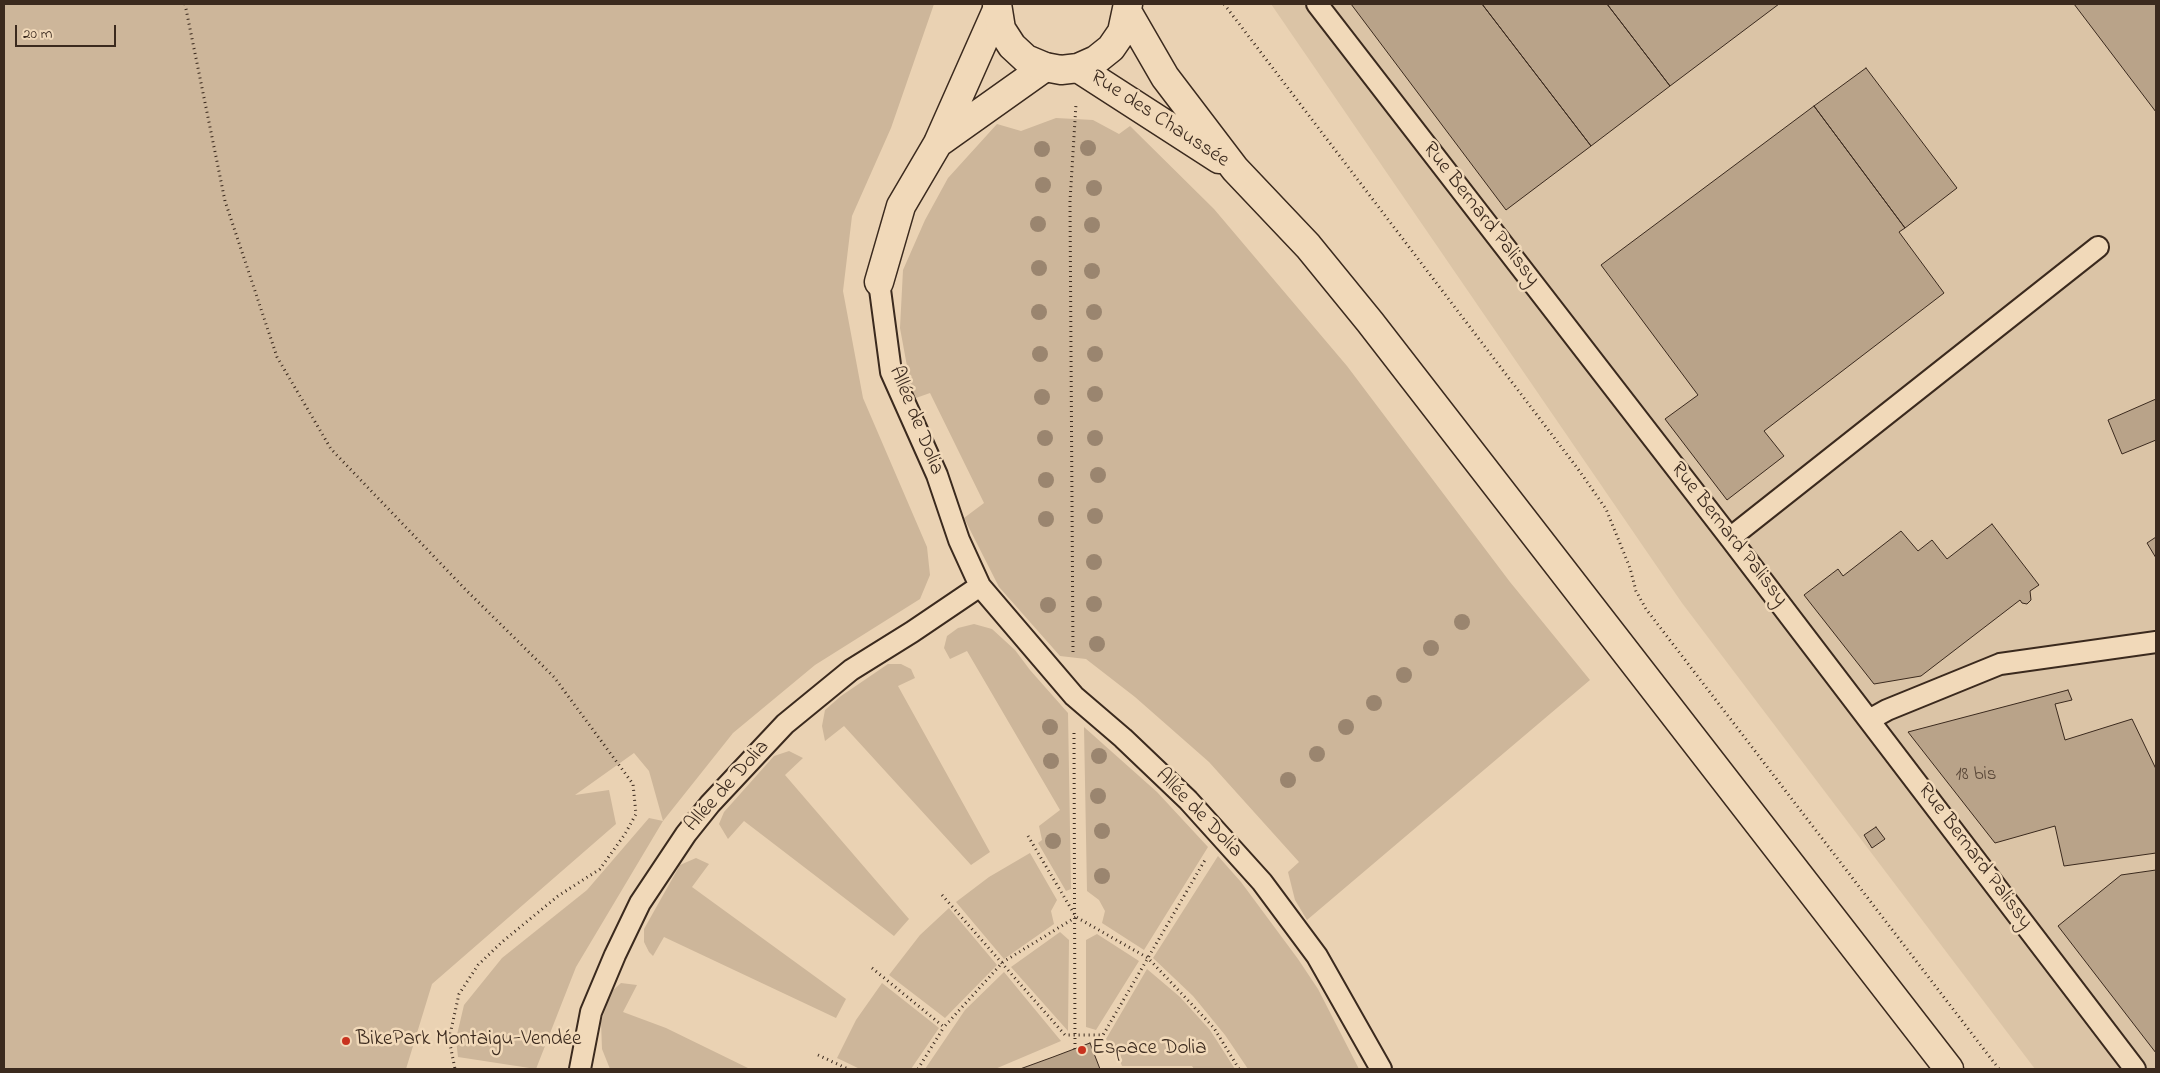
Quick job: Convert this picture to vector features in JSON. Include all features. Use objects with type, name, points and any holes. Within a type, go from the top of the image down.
[{"type":"main road","points":[[997,7],[1001,29],[1012,46],[1026,59],[1045,67],[1061,70],[1078,68],[1096,60],[1111,48],[1122,32],[1128,8]]},
{"type":"main road","name":"Allée de Dolia","points":[[879,282],[901,206],[938,143],[997,7]]},
{"type":"main road","name":"Rue des Chaussée","points":[[1128,8],[1165,77],[1235,169]]},
{"type":"main road","name":"Allée de Dolia","points":[[938,143],[1045,67]]},
{"type":"main road","name":"Rue des Chaussée","points":[[1078,68],[1235,169]]},
{"type":"main road","points":[[1235,169],[1308,246],[1370,322],[1949,1069]]},
{"type":"lane","name":"Rue Bernard Palissy","points":[[1317,4],[1730,538],[2135,1069]]},
{"type":"lane","points":[[1730,538],[2098,247]]},
{"type":"lane","name":"Allée de Dolia","points":[[879,282],[891,372],[937,475],[959,540],[980,586],[1074,696],[1123,738],[1188,800],[1262,882],[1317,956],[1381,1069]]},
{"type":"lane","name":"Allée de Dolia","points":[[580,1069],[591,1012],[636,911],[686,834],[710,804],[785,724],[851,670],[980,586]]},
{"type":"lane","points":[[1869,720],[1887,710],[2000,664],[2156,642]]},
{"type":"path","points":[[185,4],[225,201],[277,357],[331,449],[465,589],[554,677],[634,784],[636,814],[625,834],[600,869],[558,896],[502,942],[478,966],[459,994],[449,1039],[455,1069]]},
{"type":"path","points":[[1224,4],[1578,469],[1606,509],[1630,568],[1636,591],[1646,609],[1999,1069]]},
{"type":"path","points":[[1075,1049],[1077,1034],[1070,201],[1078,68]]},
{"type":"path","points":[[942,895],[1003,962],[1065,1035],[1103,1035],[1220,835]]},
{"type":"path","points":[[1028,836],[1076,917],[1148,958],[1214,1028],[1239,1069]]},
{"type":"path","points":[[918,1069],[944,1027],[1003,962],[1076,917]]},
{"type":"path","points":[[872,968],[944,1027]]},
{"type":"path","points":[[818,1055],[848,1069]]},
{"type":"shaded area","points":[[4,4],[934,4],[891,128],[852,216],[843,291],[863,398],[927,547],[930,575],[920,599],[815,665],[733,733],[663,821],[649,771],[634,753],[575,795],[609,790],[616,824],[432,984],[406,1069],[4,1069]]},
{"type":"shaded area","points":[[1271,4],[2156,4],[2156,1069],[2035,1069],[1682,603]]},
{"type":"shaded area","points":[[1056,118],[1093,120],[1119,134],[1130,126],[1214,209],[1347,366],[1510,582],[1590,680],[1307,920],[1295,900],[1288,872],[1299,862],[1209,762],[1135,697],[1086,659],[1060,656],[999,587],[964,518],[984,503],[930,393],[913,399],[900,328],[903,270],[925,220],[948,178],[997,124],[1021,131]]},
{"type":"shaded area","points":[[974,624],[992,629],[1015,650],[1068,713],[1071,889],[1066,891],[1038,843],[1042,840],[1039,826],[1060,810],[967,651],[950,659],[944,648],[947,636],[958,628]]},
{"type":"shaded area","points":[[888,664],[901,664],[911,669],[915,678],[898,686],[990,852],[971,865],[844,726],[825,741],[822,726],[825,710],[841,696]]},
{"type":"shaded area","points":[[1084,727],[1157,792],[1208,847],[1144,950],[1102,923],[1105,911],[1099,900],[1087,891]]},
{"type":"shaded area","points":[[789,751],[803,758],[785,775],[909,919],[894,936],[744,821],[728,839],[719,824],[724,812],[774,756]]},
{"type":"shaded area","points":[[649,818],[663,821],[576,967],[536,1069],[458,1057],[456,1039],[464,1005],[502,958],[587,890]]},
{"type":"shaded area","points":[[1030,853],[1057,900],[1051,911],[1054,924],[1004,959],[956,902],[989,877]]},
{"type":"shaded area","points":[[1218,856],[1241,882],[1318,989],[1359,1069],[1248,1069],[1225,1035],[1193,996],[1153,958]]},
{"type":"shaded area","points":[[696,858],[709,864],[692,887],[846,999],[836,1018],[664,937],[653,956],[649,952],[644,942],[644,929],[680,865]]},
{"type":"shaded area","points":[[949,908],[997,965],[945,1018],[889,975],[920,935]]},
{"type":"shaded area","points":[[1060,932],[1069,940],[1068,1031],[1011,967]]},
{"type":"shaded area","points":[[1097,934],[1139,961],[1096,1030],[1086,1027],[1086,940]]},
{"type":"shaded area","points":[[1147,969],[1180,997],[1210,1030],[1235,1069],[1194,1069],[1192,1066],[1122,1066],[1115,1049],[1106,1039]]},
{"type":"shaded area","points":[[1004,972],[1061,1041],[995,1069],[925,1069],[965,1010]]},
{"type":"shaded area","points":[[621,983],[637,985],[623,1012],[666,1028],[750,1069],[610,1069],[602,1049],[601,1022],[611,992]]},
{"type":"shaded area","points":[[882,983],[939,1028],[911,1069],[860,1069],[837,1058],[856,1020]]},
{"type":"building","points":[[1351,4],[1482,4],[1591,146],[1506,210]]},
{"type":"building","points":[[1482,4],[1607,4],[1670,86],[1591,146]]},
{"type":"building","points":[[1607,4],[1779,4],[1670,86]]},
{"type":"building","points":[[2074,4],[2156,4],[2156,112]]},
{"type":"building","points":[[1866,68],[1957,188],[1905,228],[1814,106]]},
{"type":"building","points":[[1814,106],[1905,228],[1899,232],[1944,293],[1764,431],[1784,456],[1727,500],[1665,419],[1698,395],[1601,265]]},
{"type":"building","points":[[2156,399],[2156,440],[2122,454],[2108,420]]},
{"type":"building","points":[[1992,524],[2039,585],[2030,591],[2031,600],[2027,604],[2022,603],[2020,600],[1921,676],[1874,684],[1804,595],[1838,569],[1843,576],[1901,531],[1918,551],[1932,540],[1947,559]]},
{"type":"building","points":[[2156,537],[2156,558],[2147,543]]},
{"type":"building","points":[[2068,690],[2072,700],[2055,704],[2065,740],[2132,719],[2156,769],[2156,853],[2064,866],[2055,826],[1995,843],[1908,732]]},
{"type":"building","points":[[1876,827],[1885,839],[1872,848],[1864,835]]},
{"type":"building","points":[[2156,870],[2156,1053],[2058,926],[2121,875]]},
{"type":"building","name":"Espace Dolia","points":[[1090,1043],[1100,1069],[1020,1069],[1053,1057]]},
{"type":"place","name":"BikePark Montaigu-Vendée","points":[[346,1041]]},
{"type":"place","name":"Espace Dolia","points":[[1082,1050]]}]
